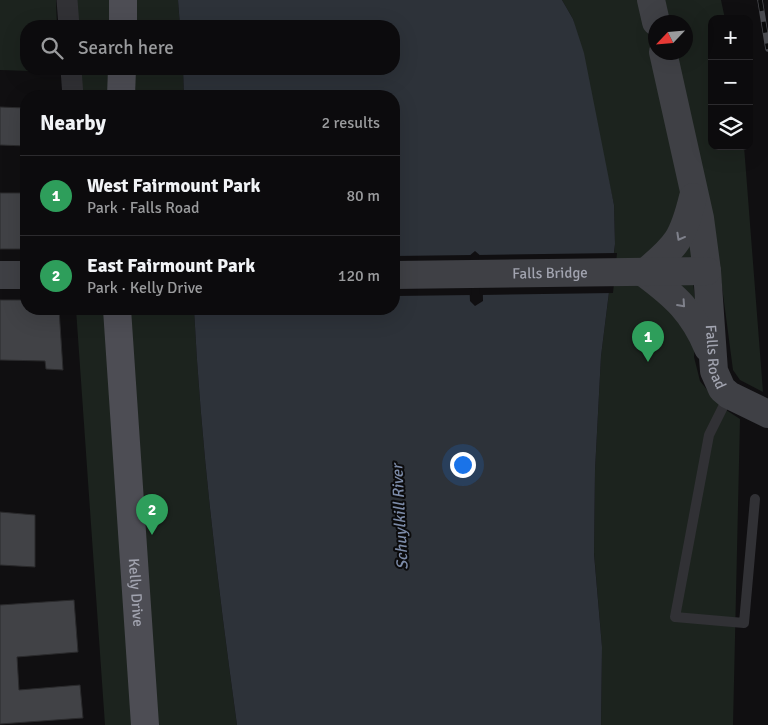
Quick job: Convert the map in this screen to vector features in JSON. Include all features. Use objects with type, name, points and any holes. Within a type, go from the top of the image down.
[{"type":"main road","points":[[123,0],[123,20]]},
{"type":"main road","points":[[651,0],[654,15]]},
{"type":"main road","name":"Falls Road","points":[[665,60],[694,190],[707,271],[712,359],[716,380],[729,395],[768,414]]},
{"type":"main road","points":[[121,90],[122,75]]},
{"type":"main road","points":[[694,190],[686,225],[681,236],[670,251],[639,273],[678,299],[688,310],[712,359]]},
{"type":"main road","name":"Falls Bridge","points":[[400,275],[707,271]]},
{"type":"main road","points":[[0,275],[20,275]]},
{"type":"main road","name":"Kelly Drive","points":[[117,315],[145,725]]},
{"type":"street","points":[[67,0],[69,20]]},
{"type":"street","points":[[71,75],[73,90]]},
{"type":"lane","points":[[729,395],[708,435],[674,617],[744,623],[754,499]]},
{"type":"shaded area","points":[[0,0],[56,0],[57,20],[20,20],[20,71],[0,70]]},
{"type":"shaded area","points":[[75,0],[178,0],[180,20],[77,20]]},
{"type":"shaded area","points":[[562,0],[721,0],[724,15],[708,15],[708,150],[744,150],[763,392],[740,380],[733,370],[721,279],[693,283],[697,313],[694,357],[700,381],[720,406],[740,419],[733,725],[601,725],[602,647],[594,553],[595,470],[601,356],[615,245],[614,205],[573,19]]},
{"type":"shaded area","points":[[79,75],[183,75],[184,90],[81,90]]},
{"type":"shaded area","points":[[76,315],[194,315],[211,517],[237,725],[105,725]]},
{"type":"water","name":"Schuylkill River","points":[[178,0],[562,0],[573,19],[584,53],[614,205],[615,244],[601,356],[595,470],[594,554],[602,647],[601,725],[237,725],[211,517],[194,315],[400,315],[400,90],[184,90],[183,75],[400,75],[400,20],[180,20]],"holes":[[[475,251],[482,257],[483,301],[475,306],[470,301],[468,257]]]},
{"type":"pier","points":[[617,253],[613,293],[480,295],[478,255]]},
{"type":"pier","points":[[473,255],[470,257],[472,295],[400,296],[400,256]]},
{"type":"building","points":[[0,107],[20,108],[20,146],[0,145]]},
{"type":"building","points":[[0,193],[20,193],[20,249],[0,249]]},
{"type":"building","points":[[0,300],[20,300],[20,315],[59,315],[63,370],[46,369],[45,361],[0,360]]},
{"type":"building","points":[[0,512],[35,515],[35,567],[0,565]]},
{"type":"building","points":[[74,600],[78,652],[17,657],[19,690],[80,685],[83,718],[0,724],[0,605]]},
{"type":"railway","points":[[760,0],[768,49]]},
{"type":"place","name":"West Fairmount Park","points":[[648,362]]},
{"type":"place","name":"East Fairmount Park","points":[[152,535]]}]
